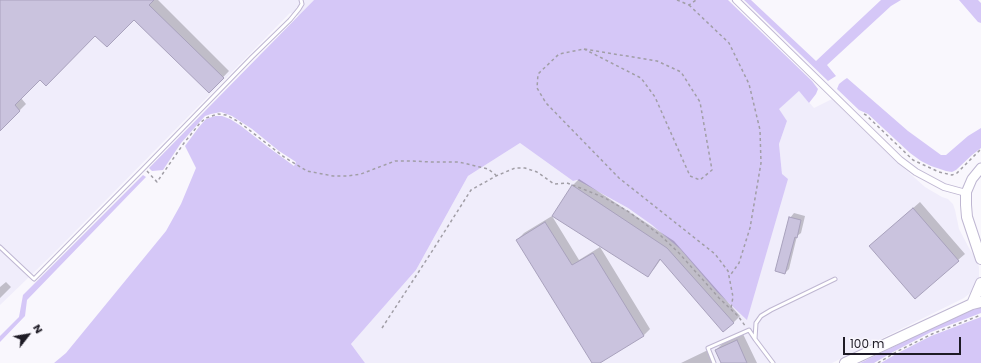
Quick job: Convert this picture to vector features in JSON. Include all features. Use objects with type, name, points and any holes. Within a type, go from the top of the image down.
[{"type":"main road","points":[[966,193],[967,218],[981,259]]},
{"type":"main road","points":[[972,230],[981,242]]},
{"type":"main road","points":[[977,303],[981,283]]},
{"type":"main road","points":[[845,363],[977,303],[981,298]]},
{"type":"street","points":[[736,0],[900,160],[916,172],[944,187],[966,193],[972,179],[981,168]]},
{"type":"lane","points":[[0,247],[34,279],[290,20],[302,4],[301,0]]},
{"type":"lane","points":[[755,339],[756,323],[762,316],[771,310],[835,279]]},
{"type":"lane","points":[[714,363],[708,348],[749,330],[773,363]]},
{"type":"path","points":[[677,0],[689,5],[729,43],[749,84],[760,130],[760,163],[750,228],[739,263],[729,277]]},
{"type":"path","points":[[689,5],[696,0]]},
{"type":"path","points":[[584,49],[641,78],[656,97],[690,176],[700,180],[712,170],[700,102],[681,72],[657,61],[584,49],[559,54],[538,74],[537,88],[546,103],[619,178],[715,254],[728,271],[734,297],[730,308]]},
{"type":"path","points":[[848,108],[866,115],[913,160],[939,172],[952,175],[957,173],[981,149]]},
{"type":"path","points":[[144,168],[157,182],[200,123],[206,118],[218,114],[226,115],[239,122],[284,157],[308,171],[333,176],[348,176],[361,174],[395,161],[459,162],[488,169],[496,176]]},
{"type":"path","points":[[382,328],[471,190],[496,176],[515,168],[525,168],[537,172],[554,184],[567,183],[605,198],[629,212],[660,235],[679,253],[719,298],[738,316],[749,330]]},
{"type":"path","points":[[878,363],[932,334],[981,315]]},
{"type":"shaded area","points":[[0,0],[314,0],[299,16],[290,13],[53,254],[0,305]]},
{"type":"shaded area","points":[[314,0],[728,0],[812,81],[818,89],[809,103],[799,91],[779,109],[787,121],[779,144],[782,174],[788,179],[747,320],[717,292],[680,249],[652,225],[628,208],[577,180],[573,181],[520,143],[468,176],[416,270],[351,344],[365,363],[54,363],[66,353],[166,231],[181,204],[196,168],[185,146],[206,119],[215,116],[222,116],[230,119],[294,166],[296,162],[279,151],[252,129],[232,116],[221,112],[205,116],[181,143],[163,170],[152,171],[149,168]]},
{"type":"shaded area","points":[[744,0],[751,0],[816,61],[881,0],[901,0],[891,6],[827,65],[836,76],[828,81]]},
{"type":"shaded area","points":[[959,0],[978,0],[981,3],[981,23],[978,22]]},
{"type":"shaded area","points":[[847,78],[908,131],[941,155],[946,155],[968,136],[981,128],[981,148],[952,172],[931,166],[921,161],[910,153],[868,114],[859,110],[837,89],[839,84]]},
{"type":"shaded area","points":[[799,91],[814,108],[832,99],[925,187],[948,199],[953,204],[959,229],[979,267],[979,279],[974,290],[964,298],[832,363],[365,363],[351,344],[416,270],[468,176],[520,143],[573,181],[576,180],[628,208],[652,225],[680,249],[717,292],[747,319],[782,174],[779,144],[787,121],[778,109]]},
{"type":"shaded area","points":[[143,175],[146,177],[27,300],[25,316],[0,342],[0,336],[19,317],[23,295]]},
{"type":"shaded area","points":[[981,306],[981,313],[931,332],[874,363],[860,363],[928,330]]},
{"type":"shaded area","points":[[981,317],[981,363],[881,363],[931,336]]},
{"type":"building","points":[[0,0],[154,0],[149,5],[224,78],[209,93],[134,20],[107,47],[95,36],[46,86],[40,80],[15,105],[20,111],[0,131]]},
{"type":"building","points":[[572,185],[667,248],[734,323],[723,332],[660,259],[648,277],[552,216]]},
{"type":"building","points":[[913,208],[959,261],[915,299],[869,246]]},
{"type":"building","points":[[789,217],[801,220],[797,238],[795,237],[785,274],[775,271]]},
{"type":"building","points":[[545,222],[572,265],[593,253],[644,336],[600,363],[592,363],[516,240]]},
{"type":"building","points":[[737,340],[747,363],[721,363],[715,350]]}]
